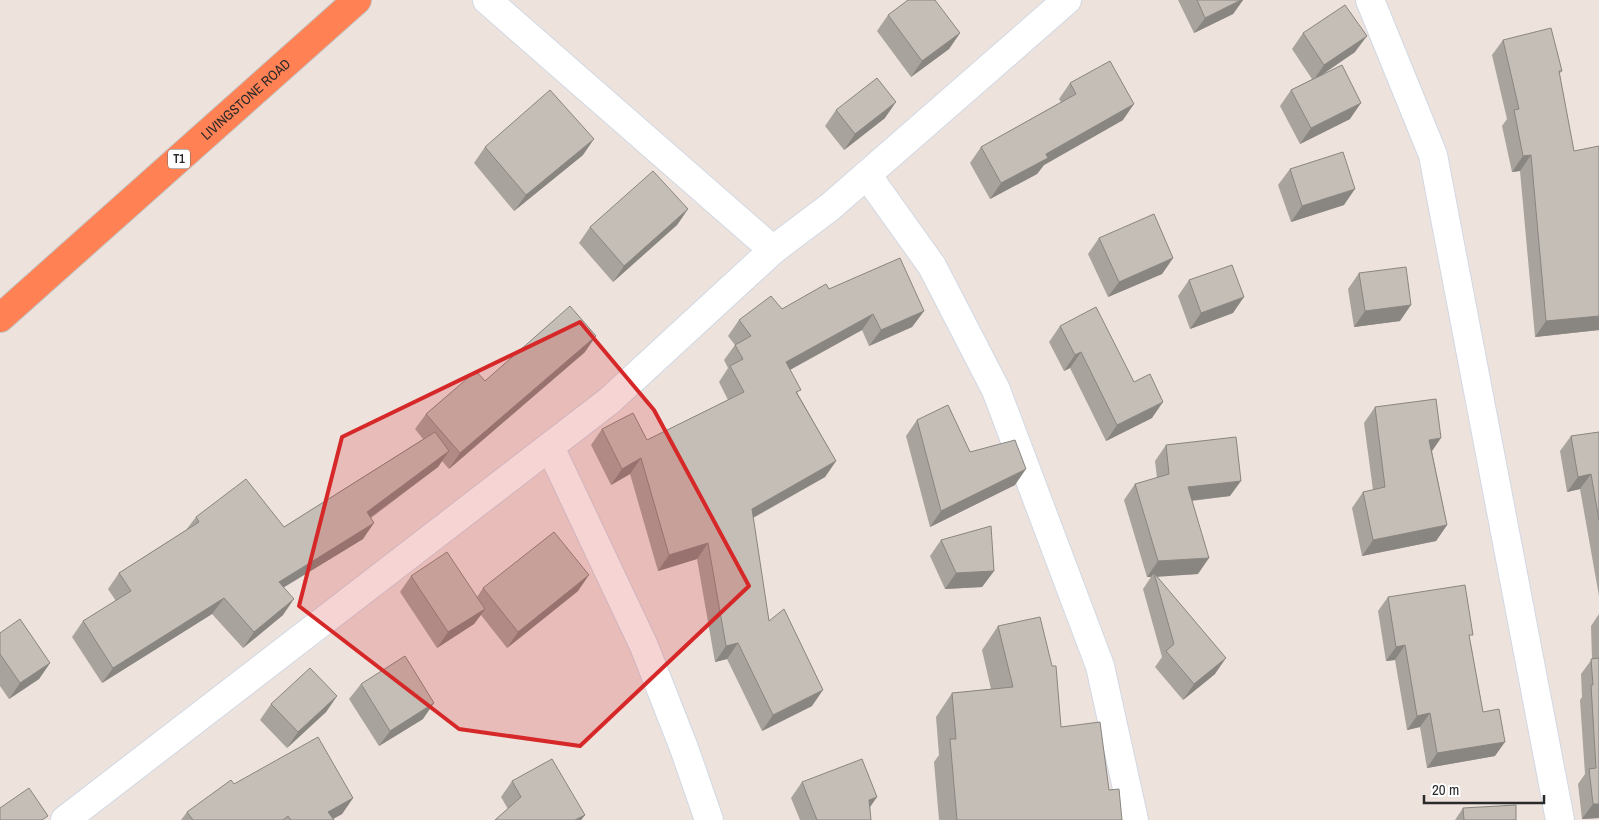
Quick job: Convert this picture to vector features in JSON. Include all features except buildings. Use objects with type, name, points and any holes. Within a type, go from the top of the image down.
[{"type":"highway","name":"LIVINGSTONE ROAD","points":[[0,318],[357,0]]},
{"type":"street","points":[[488,0],[772,250]]},
{"type":"street","points":[[65,820],[609,401],[772,250],[830,207],[1067,0]]},
{"type":"street","points":[[1370,0],[1433,155],[1560,820]]},
{"type":"street","points":[[867,175],[932,266],[996,390],[1100,666],[1134,820]]},
{"type":"street","points":[[550,447],[644,646],[684,748],[708,820]]},
{"type":"highlighted area","points":[[580,322],[654,410],[749,586],[580,746],[459,729],[299,606],[342,437]]}]
